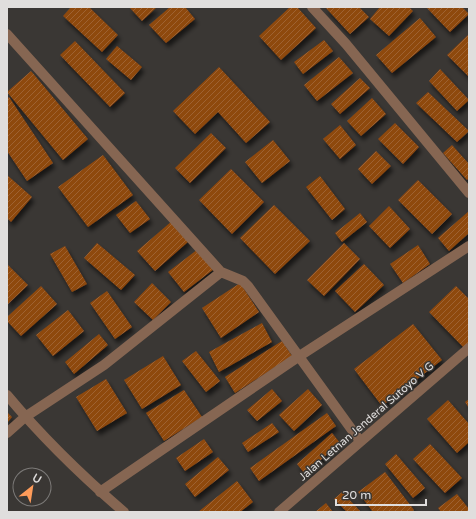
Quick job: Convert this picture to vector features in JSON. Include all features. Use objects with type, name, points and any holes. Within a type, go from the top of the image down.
[{"type":"street","points":[[312,7],[351,50],[469,193]]},
{"type":"street","points":[[7,34],[221,272],[243,281],[248,286],[360,441]]},
{"type":"street","points":[[100,492],[298,357],[469,246]]},
{"type":"street","points":[[7,433],[25,417],[104,365],[221,272]]},
{"type":"street","name":"Jalan Letnan Jenderal Sutoyo V G","points":[[279,512],[469,348]]},
{"type":"street","points":[[7,395],[25,417],[100,492],[124,512]]},
{"type":"building","points":[[71,7],[89,7],[118,35],[102,52],[63,16]]},
{"type":"building","points":[[129,7],[157,7],[142,21]]},
{"type":"building","points":[[170,7],[185,7],[195,19],[166,43],[149,25]]},
{"type":"building","points":[[290,7],[297,7],[316,28],[281,60],[259,36]]},
{"type":"building","points":[[325,7],[359,7],[369,17],[350,34]]},
{"type":"building","points":[[380,7],[409,7],[413,11],[389,36],[370,19]]},
{"type":"building","points":[[426,7],[462,7],[469,14],[450,32]]},
{"type":"building","points":[[420,18],[436,37],[392,73],[376,55]]},
{"type":"building","points":[[469,34],[469,77],[447,55]]},
{"type":"building","points":[[324,40],[333,51],[303,74],[294,62]]},
{"type":"building","points":[[75,41],[125,93],[110,107],[60,55]]},
{"type":"building","points":[[117,46],[142,67],[131,80],[106,59]]},
{"type":"building","points":[[339,57],[353,73],[317,101],[304,85]]},
{"type":"building","points":[[219,67],[270,122],[246,143],[218,112],[195,134],[173,111]]},
{"type":"building","points":[[440,69],[469,100],[457,111],[429,81]]},
{"type":"building","points":[[31,71],[88,139],[63,160],[7,92]]},
{"type":"building","points":[[360,78],[370,88],[340,114],[331,104]]},
{"type":"building","points":[[428,92],[469,131],[457,142],[416,103]]},
{"type":"building","points":[[9,97],[53,163],[27,181],[7,151],[7,99]]},
{"type":"building","points":[[372,98],[386,114],[361,136],[347,121]]},
{"type":"building","points":[[395,123],[419,147],[403,164],[378,139]]},
{"type":"building","points":[[340,125],[356,145],[340,159],[323,139]]},
{"type":"building","points":[[211,133],[226,148],[190,183],[175,168]]},
{"type":"building","points":[[273,140],[290,161],[262,183],[245,162]]},
{"type":"building","points":[[452,145],[469,164],[469,178],[467,180],[443,153]]},
{"type":"building","points":[[376,151],[391,166],[372,184],[358,169]]},
{"type":"building","points":[[103,155],[133,195],[88,227],[58,187]]},
{"type":"building","points":[[231,169],[264,202],[232,234],[199,200]]},
{"type":"building","points":[[7,175],[32,197],[11,222],[7,218]]},
{"type":"building","points":[[320,176],[345,209],[332,220],[306,187]]},
{"type":"building","points":[[418,180],[452,214],[432,234],[398,200]]},
{"type":"building","points":[[136,201],[150,219],[130,233],[116,215]]},
{"type":"building","points":[[274,205],[310,241],[275,274],[240,238]]},
{"type":"building","points":[[389,206],[410,229],[390,248],[369,226]]},
{"type":"building","points":[[469,211],[469,233],[449,251],[438,238]]},
{"type":"building","points":[[360,213],[367,222],[342,242],[335,233]]},
{"type":"building","points":[[172,221],[189,241],[155,271],[137,251]]},
{"type":"building","points":[[97,243],[135,275],[121,290],[84,258]]},
{"type":"building","points":[[344,243],[360,259],[324,296],[307,280]]},
{"type":"building","points":[[418,245],[430,264],[403,283],[390,264]]},
{"type":"building","points":[[65,246],[87,284],[72,292],[50,254]]},
{"type":"building","points":[[198,249],[214,269],[184,292],[168,272]]},
{"type":"building","points":[[7,264],[28,285],[7,305]]},
{"type":"building","points":[[364,264],[384,285],[355,312],[335,291]]},
{"type":"building","points":[[152,283],[171,302],[153,320],[134,302]]},
{"type":"building","points":[[240,283],[259,312],[221,338],[202,308]]},
{"type":"building","points":[[41,286],[57,304],[21,336],[7,321],[7,317]]},
{"type":"building","points":[[456,286],[469,299],[469,346],[466,350],[429,312]]},
{"type":"building","points":[[107,291],[132,327],[115,339],[90,303]]},
{"type":"building","points":[[68,310],[84,331],[53,356],[36,335]]},
{"type":"building","points":[[262,323],[272,342],[219,372],[209,352]]},
{"type":"building","points":[[413,324],[442,360],[382,406],[354,369]]},
{"type":"building","points":[[99,334],[108,345],[74,374],[65,362]]},
{"type":"building","points":[[282,341],[292,356],[235,393],[225,377]]},
{"type":"building","points":[[196,351],[220,381],[206,392],[182,361]]},
{"type":"building","points":[[163,356],[181,385],[142,409],[124,380]]},
{"type":"building","points":[[106,379],[127,413],[97,431],[76,397]]},
{"type":"building","points":[[272,389],[282,401],[257,421],[247,410]]},
{"type":"building","points":[[308,389],[322,405],[294,431],[279,415]]},
{"type":"building","points":[[184,390],[202,417],[164,441],[146,413]]},
{"type":"building","points":[[469,399],[469,408],[465,402]]},
{"type":"building","points":[[448,400],[469,424],[469,442],[457,453],[427,419]]},
{"type":"building","points":[[7,412],[12,417],[7,423]]},
{"type":"building","points":[[327,413],[336,426],[259,481],[250,468]]},
{"type":"building","points":[[272,423],[279,432],[248,452],[242,443]]},
{"type":"building","points":[[332,433],[340,443],[305,474],[297,464]]},
{"type":"building","points":[[204,439],[213,452],[185,471],[176,458]]},
{"type":"building","points":[[430,444],[462,478],[445,493],[413,459]]},
{"type":"building","points":[[396,454],[425,488],[413,498],[385,464]]},
{"type":"building","points":[[218,457],[229,470],[195,497],[185,484]]},
{"type":"building","points":[[385,472],[414,510],[412,512],[373,512],[358,492]]},
{"type":"building","points":[[237,481],[253,502],[240,512],[198,512]]},
{"type":"building","points":[[342,492],[361,512],[347,512],[334,499]]},
{"type":"building","points":[[457,494],[469,509],[469,512],[441,512],[438,508]]},
{"type":"building","points":[[326,503],[333,512],[315,512]]}]
